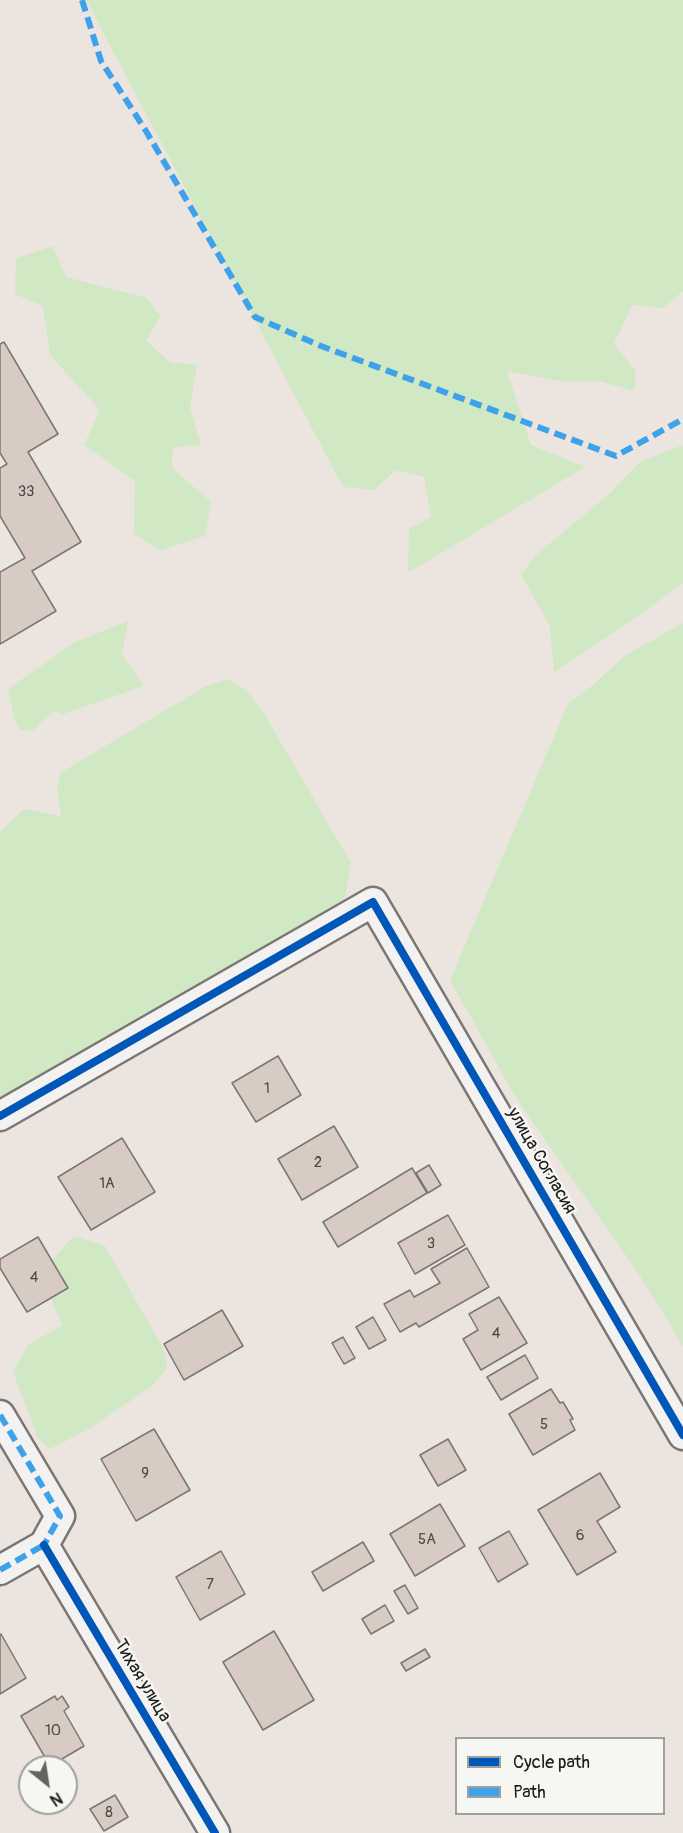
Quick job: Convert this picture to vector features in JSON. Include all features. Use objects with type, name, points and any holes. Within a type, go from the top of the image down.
[{"type":"street","name":"улица Согласия","points":[[0,1116],[373,902],[683,1435]]},
{"type":"street","points":[[0,1415],[60,1516],[44,1545],[0,1570]]},
{"type":"street","name":"Тихая улица","points":[[44,1545],[215,1833]]},
{"type":"green space","points":[[86,0],[683,0],[683,291],[663,308],[632,305],[614,344],[635,370],[635,391],[599,381],[564,382],[507,371],[531,445],[585,467],[408,573],[409,529],[431,517],[424,477],[396,470],[374,490],[343,487]]},
{"type":"green space","points":[[53,246],[66,277],[147,298],[160,316],[146,341],[171,363],[197,364],[190,407],[201,445],[173,447],[172,468],[211,502],[205,536],[161,550],[134,534],[135,481],[84,445],[100,410],[50,355],[43,306],[15,294],[16,258]]},
{"type":"green space","points":[[683,445],[683,583],[554,672],[550,626],[521,575],[537,554],[609,494],[640,462]]},
{"type":"green space","points":[[128,621],[122,655],[144,686],[63,714],[54,711],[33,731],[21,730],[14,719],[8,689],[75,642]]},
{"type":"green space","points":[[683,623],[683,1346],[638,1273],[516,1098],[450,980],[568,704],[623,657]]},
{"type":"green space","points":[[228,679],[246,690],[262,710],[351,863],[345,896],[329,917],[0,1127],[0,832],[24,809],[61,816],[57,790],[60,773],[204,687]]},
{"type":"green space","points":[[74,1236],[105,1246],[164,1350],[167,1368],[152,1386],[89,1429],[50,1449],[38,1438],[13,1372],[29,1344],[63,1325],[39,1274]]},
{"type":"building","points":[[4,342],[58,434],[28,452],[81,542],[32,571],[56,611],[0,644],[0,572],[25,558],[0,516],[0,468],[7,464],[0,453],[0,344]]},
{"type":"building","points":[[278,1056],[301,1095],[256,1122],[232,1083]]},
{"type":"building","points":[[334,1126],[358,1167],[302,1200],[278,1159]]},
{"type":"building","points":[[122,1138],[155,1192],[91,1230],[58,1177]]},
{"type":"building","points":[[429,1165],[441,1185],[428,1193],[416,1173]]},
{"type":"building","points":[[412,1168],[427,1193],[338,1247],[323,1222]]},
{"type":"building","points":[[448,1215],[465,1245],[415,1274],[398,1243]]},
{"type":"building","points":[[38,1237],[68,1288],[27,1312],[0,1268],[0,1259]]},
{"type":"building","points":[[467,1248],[489,1287],[419,1327],[416,1323],[400,1332],[384,1304],[410,1290],[414,1297],[440,1283],[431,1269]]},
{"type":"building","points":[[499,1297],[527,1343],[481,1370],[463,1339],[478,1330],[469,1314]]},
{"type":"building","points":[[222,1310],[243,1346],[184,1380],[164,1344]]},
{"type":"building","points":[[373,1317],[386,1340],[369,1349],[356,1327]]},
{"type":"building","points":[[343,1337],[355,1358],[344,1364],[332,1343]]},
{"type":"building","points":[[525,1355],[538,1378],[501,1400],[487,1377]]},
{"type":"building","points":[[551,1389],[560,1403],[563,1402],[573,1419],[570,1420],[575,1430],[533,1455],[509,1414]]},
{"type":"building","points":[[154,1429],[190,1490],[136,1521],[101,1459]]},
{"type":"building","points":[[448,1439],[466,1470],[438,1486],[420,1455]]},
{"type":"building","points":[[600,1473],[620,1507],[597,1521],[616,1552],[577,1575],[538,1510]]},
{"type":"building","points":[[440,1504],[465,1546],[415,1576],[390,1534]]},
{"type":"building","points":[[509,1531],[528,1564],[498,1582],[479,1548]]},
{"type":"building","points":[[363,1542],[374,1561],[323,1591],[312,1572]]},
{"type":"building","points":[[221,1551],[245,1594],[200,1620],[176,1577]]},
{"type":"building","points":[[405,1585],[418,1608],[408,1614],[394,1591]]},
{"type":"building","points":[[385,1605],[394,1621],[371,1634],[362,1619]]},
{"type":"building","points":[[274,1631],[314,1700],[263,1730],[223,1662]]},
{"type":"building","points":[[0,1635],[26,1678],[0,1694]]},
{"type":"building","points":[[425,1649],[430,1657],[406,1671],[401,1663]]},
{"type":"building","points":[[55,1696],[57,1700],[62,1696],[69,1707],[64,1711],[84,1746],[69,1755],[44,1755],[21,1716]]},
{"type":"building","points":[[115,1795],[128,1817],[104,1831],[90,1809]]},
{"type":"marked path","points":[[82,0],[101,61],[146,131],[255,317],[321,346],[616,456],[683,419]]},
{"type":"marked path","points":[[0,1415],[60,1516],[44,1545]]},
{"type":"marked path","points":[[0,1570],[44,1545]]},
{"type":"cycle path","points":[[0,1116],[373,902],[683,1435]]},
{"type":"cycle path","points":[[44,1545],[215,1833]]}]
